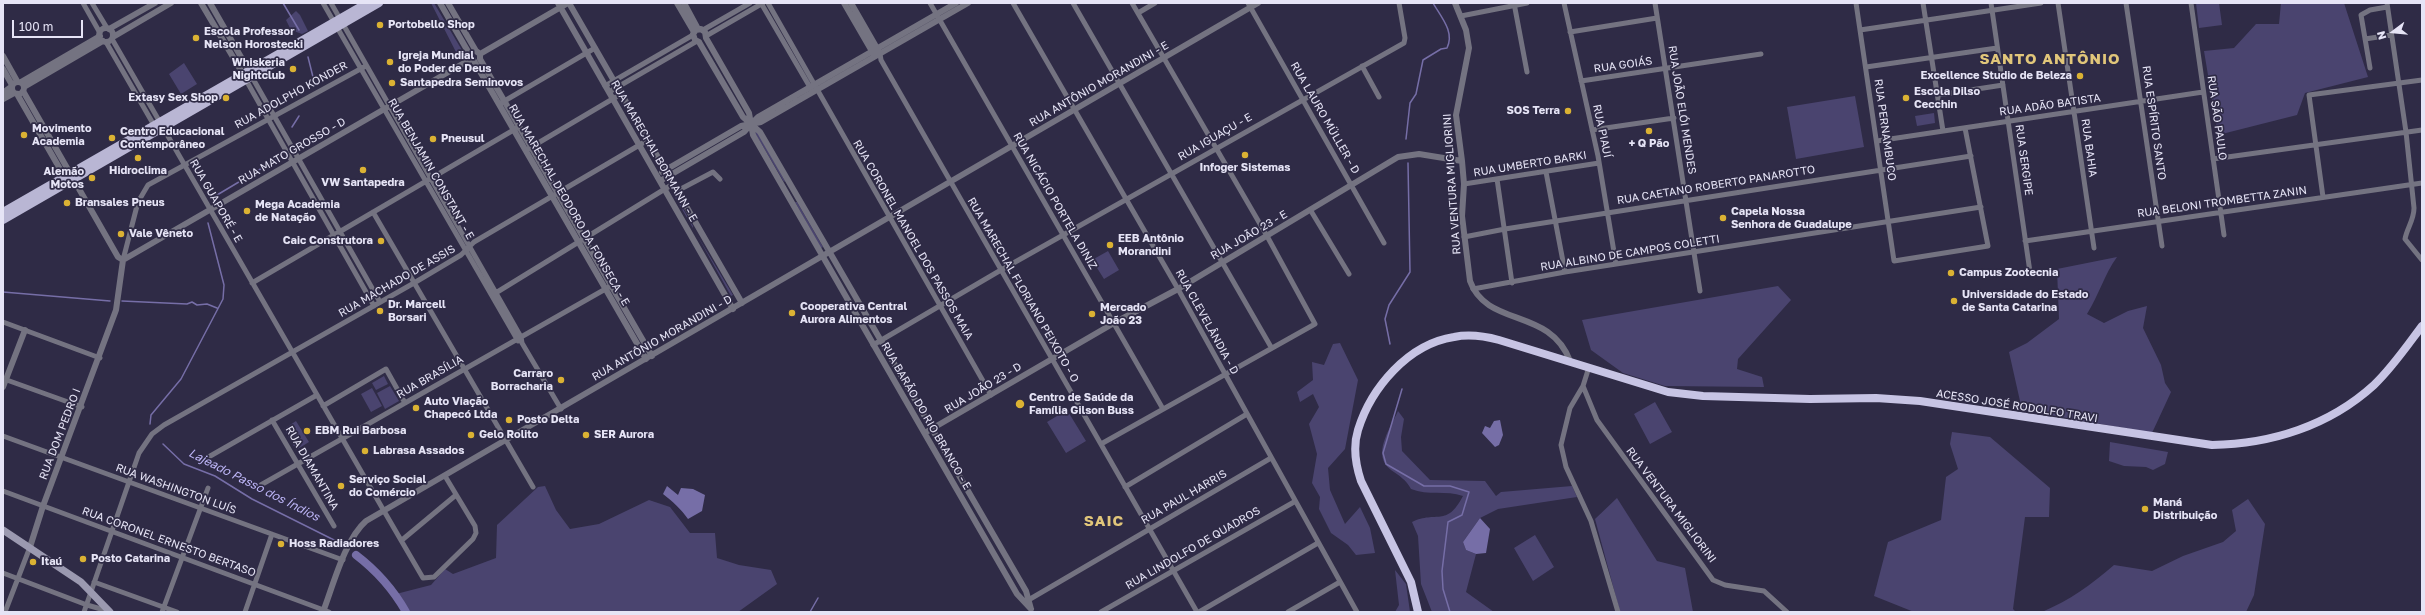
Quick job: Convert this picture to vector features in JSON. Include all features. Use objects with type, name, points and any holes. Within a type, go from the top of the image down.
[{"type":"highway","name":"ACESSO JOSÉ RODOLFO TRAVI","points":[[1418,612],[1410,582],[1366,494],[1357,468],[1357,431],[1375,395],[1401,362],[1427,345],[1453,337],[1484,336],[1570,361],[1636,384],[1668,392],[1702,396],[1810,399],[1876,398],[1920,401],[2181,442],[2234,445],[2272,440],[2303,429],[2352,402],[2385,374],[2422,326]]},
{"type":"main road","points":[[339,23],[367,3]]},
{"type":"main road","points":[[3,212],[158,127],[339,23],[380,3]]},
{"type":"main road","points":[[3,220],[69,176]]},
{"type":"main road","points":[[3,530],[65,570],[91,591],[109,611]]},
{"type":"street","name":"RUA GUAPORÉ - E","points":[[83,3],[158,127],[184,165],[423,578],[434,577],[473,539],[476,534],[475,526],[456,495]]},
{"type":"street","points":[[92,3],[108,29],[113,33],[105,38]]},
{"type":"street","points":[[105,38],[108,29],[155,3]]},
{"type":"street","points":[[3,99],[18,87],[171,3]]},
{"type":"street","points":[[201,3],[224,43],[274,116],[380,302]]},
{"type":"street","points":[[210,3],[230,39],[268,119],[291,163],[374,306]]},
{"type":"street","name":"RUA BENJAMIN CONSTANT - E","points":[[323,3],[339,23],[367,65],[427,181],[515,340]]},
{"type":"street","name":"RUA BENJAMIN CONSTANT - E","points":[[331,3],[361,68],[432,178],[497,293],[521,337],[522,343],[561,409]]},
{"type":"street","name":"RUA MARECHAL DEODORO DA FONSECA - E","points":[[440,3],[453,18],[475,56],[499,104],[532,147],[652,356]]},
{"type":"street","name":"RUA MARECHAL DEODORO DA FONSECA - E","points":[[448,3],[453,18]]},
{"type":"street","name":"RUA MATO GROSSO - D","points":[[124,260],[388,108],[559,5],[569,3]]},
{"type":"street","name":"RUA MARECHAL BORMANN - E","points":[[569,3],[742,303]]},
{"type":"street","points":[[677,3],[697,31]]},
{"type":"street","points":[[684,3],[697,31]]},
{"type":"street","points":[[605,86],[697,31],[750,3]]},
{"type":"street","points":[[609,92],[698,42],[762,3]]},
{"type":"street","name":"RUA CORONEL MANOEL DOS PASSOS MAIA","points":[[762,3],[787,43],[991,395]]},
{"type":"street","name":"RUA CORONEL MANOEL DOS PASSOS MAIA","points":[[768,3],[787,43]]},
{"type":"street","name":"RUA MARECHAL FLORIANO PEIXOTO - O","points":[[844,3],[851,6],[1000,270],[1198,612]]},
{"type":"street","name":"RUA NICÁCIO PORTELA DINIZ","points":[[930,3],[1163,409]]},
{"type":"street","points":[[938,17],[956,3]]},
{"type":"street","points":[[658,178],[708,149],[741,126],[761,122],[787,103],[814,90],[837,75],[877,54],[938,17],[968,3]]},
{"type":"street","name":"RUA CLEVELÂNDIA - D","points":[[1013,3],[1125,200],[1178,289],[1294,502],[1357,612]]},
{"type":"street","points":[[1073,3],[1271,347]]},
{"type":"street","points":[[1101,444],[1224,373],[1315,324],[1267,236],[1132,3]]},
{"type":"street","points":[[1138,13],[1155,3]]},
{"type":"street","name":"RUA ANTÔNIO MORANDINI - E","points":[[950,182],[1164,58],[1250,5],[1258,3]]},
{"type":"street","name":"RUA IGUAÇU - E","points":[[873,345],[940,307],[1000,270],[1404,43],[1405,38],[1399,3]]},
{"type":"street","name":"RUA VENTURA MIGLIORINI","points":[[1455,3],[1461,16],[1469,48],[1456,115],[1464,184],[1462,216],[1464,237],[1468,273],[1473,289],[1486,305],[1548,330],[1565,349],[1570,361]]},
{"type":"street","points":[[1461,16],[1514,4],[1526,3]]},
{"type":"street","name":"RUA PIAUÍ","points":[[1564,3],[1599,163],[1616,264]]},
{"type":"street","name":"RUA JOÃO ELÓI MENDES","points":[[1655,3],[1700,291]]},
{"type":"street","name":"RUA PERNAMBUCO","points":[[1856,3],[1894,261],[1988,246],[1981,207]]},
{"type":"street","points":[[1924,3],[1943,131]]},
{"type":"street","name":"RUA SERGIPE","points":[[1991,3],[2030,272]]},
{"type":"street","points":[[1860,30],[2041,3]]},
{"type":"street","name":"RUA BAHIA","points":[[2058,3],[2094,248]]},
{"type":"street","name":"RUA ESPÍRITO SANTO","points":[[2126,3],[2162,246]]},
{"type":"street","name":"RUA SÃO PAULO","points":[[2191,3],[2224,235]]},
{"type":"street","points":[[1514,4],[1527,72]]},
{"type":"street","name":"RUA MARECHAL BORMANN - E","points":[[559,5],[733,308]]},
{"type":"street","name":"RUA LAURO MÜLLER - D","points":[[1250,5],[1384,243]]},
{"type":"street","points":[[2370,68],[2361,14],[2387,5],[2406,132],[2412,185],[2414,218],[2408,226],[2405,239],[2422,260]]},
{"type":"street","points":[[727,16],[730,22]]},
{"type":"street","points":[[1570,32],[1657,18]]},
{"type":"street","name":"RUA BARÃO DO RIO BRANCO - E","points":[[697,31],[706,37],[749,113],[753,135],[1017,594],[1027,601]]},
{"type":"street","name":"RUA BARÃO DO RIO BRANCO - E","points":[[697,31],[698,42],[743,117],[760,132],[882,341],[1032,610]]},
{"type":"street","points":[[2365,39],[2391,35]]},
{"type":"street","points":[[224,43],[230,39]]},
{"type":"street","points":[[499,104],[595,48]]},
{"type":"street","points":[[1866,67],[1997,48]]},
{"type":"street","name":"RUA GOIÁS","points":[[1581,81],[1762,54]]},
{"type":"street","points":[[3,56],[18,87],[69,176],[118,257],[124,260]]},
{"type":"street","name":"RUA MARECHAL DEODORO DA FONSECA - E","points":[[475,56],[505,101],[526,151],[646,359]]},
{"type":"street","points":[[654,58],[657,64]]},
{"type":"street","name":"RUA ADOLPHO KONDER","points":[[124,260],[138,202],[143,190],[148,185],[367,65]]},
{"type":"street","points":[[1362,66],[1379,97]]},
{"type":"street","points":[[3,70],[18,87]]},
{"type":"street","points":[[720,78],[727,74]]},
{"type":"street","points":[[2323,197],[2309,95],[2422,80]]},
{"type":"street","points":[[1938,95],[2003,85]]},
{"type":"street","points":[[3,92],[18,87]]},
{"type":"street","name":"RUA ADÃO BATISTA","points":[[1877,141],[2204,92]]},
{"type":"street","points":[[526,151],[621,94]]},
{"type":"street","points":[[1592,130],[1674,118]]},
{"type":"street","points":[[1966,128],[1981,207]]},
{"type":"street","points":[[252,283],[517,129]]},
{"type":"street","points":[[2213,159],[2422,130]]},
{"type":"street","name":"RUA MACHADO DE ASSIS","points":[[128,482],[139,453],[152,434],[164,425],[414,283],[466,252],[470,246],[648,140]]},
{"type":"street","name":"RUA JOÃO 23 - E","points":[[1051,358],[1178,289],[1353,186],[1385,165],[1410,154],[1462,160]]},
{"type":"street","name":"RUA CAETANO ROBERTO PANAROTTO","points":[[1464,237],[1505,228],[1971,156]]},
{"type":"street","name":"RUA UMBERTO BARKI","points":[[1464,184],[1599,163]]},
{"type":"street","points":[[677,191],[713,172],[720,179]]},
{"type":"street","points":[[1546,172],[1565,272]]},
{"type":"street","points":[[1497,179],[1512,283]]},
{"type":"street","name":"RUA ANTÔNIO MORANDINI - D","points":[[325,611],[343,560],[362,525],[950,182]]},
{"type":"street","name":"RUA BELONI TROMBETTA ZANIN","points":[[2025,241],[2422,183]]},
{"type":"street","points":[[491,296],[586,239],[673,184]]},
{"type":"street","points":[[788,195],[794,191]]},
{"type":"street","points":[[439,202],[444,199]]},
{"type":"street","name":"RUA ALBINO DE CAMPOS COLETTI","points":[[1473,289],[1565,272],[1981,207]]},
{"type":"street","points":[[1311,211],[1349,274]]},
{"type":"street","points":[[373,212],[533,487]]},
{"type":"street","points":[[691,236],[700,231]]},
{"type":"street","name":"RUA DOM PEDRO I","points":[[5,612],[19,579],[43,506],[100,358],[116,310],[124,260]]},
{"type":"street","points":[[353,270],[360,266]]},
{"type":"street","name":"RUA BRASÍLIA","points":[[259,486],[298,466],[611,285]]},
{"type":"street","points":[[846,298],[854,294]]},
{"type":"street","points":[[3,322],[100,358]]},
{"type":"street","points":[[3,387],[4,379],[25,330]]},
{"type":"street","points":[[515,340],[522,343]]},
{"type":"street","name":"RUA JOÃO 23 - D","points":[[924,433],[991,395],[1051,358]]},
{"type":"street","points":[[1588,367],[1583,386],[1570,408],[1564,425],[1561,445],[1566,468],[1591,521],[1618,612]]},
{"type":"street","points":[[323,406],[386,369],[405,403]]},
{"type":"street","points":[[894,381],[902,377]]},
{"type":"street","points":[[4,379],[82,407]]},
{"type":"street","name":"RUA VENTURA MIGLIORINI","points":[[1583,386],[1597,420],[1608,438],[1713,580],[1725,586],[1764,591],[1787,612]]},
{"type":"street","points":[[205,459],[317,395]]},
{"type":"street","points":[[1125,486],[1247,414]]},
{"type":"street","name":"RUA DIAMANTINA","points":[[272,420],[334,526]]},
{"type":"street","name":"RUA WASHINGTON LUÍS","points":[[3,436],[343,560]]},
{"type":"street","name":"RUA PAUL HARRIS","points":[[1027,601],[1149,528],[1271,458]]},
{"type":"street","points":[[402,540],[456,495],[445,476]]},
{"type":"street","points":[[84,612],[128,482]]},
{"type":"street","points":[[163,610],[208,488]]},
{"type":"street","name":"RUA CORONEL ERNESTO BERTASO","points":[[3,491],[325,611]]},
{"type":"street","name":"RUA LINDOLFO DE QUADROS","points":[[1102,612],[1294,502]]},
{"type":"street","points":[[245,612],[272,534]]},
{"type":"street","points":[[1198,612],[1318,543]]},
{"type":"street","points":[[3,573],[87,605],[109,611]]},
{"type":"street","points":[[94,582],[163,610],[178,612]]},
{"type":"street","points":[[1288,612],[1340,582]]},
{"type":"shaded area","points":[[431,3],[434,3],[466,57],[461,60],[458,56]]},
{"type":"shaded area","points":[[2196,3],[2219,3],[2222,25],[2199,28]]},
{"type":"shaded area","points":[[2281,3],[2344,3],[2368,77],[2305,93],[2297,115],[2218,135],[2204,51],[2234,48],[2256,24],[2279,24]]},
{"type":"shaded area","points":[[296,11],[300,15],[308,31],[302,34],[291,30],[286,20]]},
{"type":"shaded area","points":[[184,63],[197,84],[181,94],[169,74]]},
{"type":"shaded area","points":[[1855,96],[1864,147],[1796,159],[1787,107]]},
{"type":"shaded area","points":[[1934,113],[1935,123],[1917,126],[1915,116]]},
{"type":"shaded area","points":[[757,131],[785,181],[784,182],[755,133]]},
{"type":"shaded area","points":[[673,191],[693,226],[693,228],[673,194]]},
{"type":"shaded area","points":[[795,202],[797,202],[823,247],[821,248]]},
{"type":"shaded area","points":[[697,235],[733,295],[731,296]]},
{"type":"shaded area","points":[[1108,251],[1119,270],[1104,279],[1092,260]]},
{"type":"shaded area","points":[[2117,257],[2087,314],[2104,323],[2128,311],[2147,306],[2143,328],[2161,365],[2165,383],[2171,392],[2152,433],[2022,410],[2009,352],[2027,343],[2059,319],[2057,269]]},
{"type":"shaded area","points":[[1778,286],[1791,300],[1738,359],[1737,369],[1762,377],[1764,387],[1665,386],[1623,373],[1591,350],[1582,320]]},
{"type":"shaded area","points":[[1340,343],[1358,380],[1345,449],[1328,468],[1330,490],[1345,524],[1360,507],[1370,528],[1375,553],[1356,555],[1348,545],[1331,533],[1319,509],[1320,497],[1312,483],[1317,454],[1309,424],[1319,407],[1313,394],[1300,402],[1297,392],[1313,380],[1312,362],[1324,365],[1333,344]]},
{"type":"shaded area","points":[[384,376],[388,384],[376,390],[372,383]]},
{"type":"shaded area","points":[[390,386],[399,401],[385,409],[377,393]]},
{"type":"shaded area","points":[[372,388],[382,406],[371,412],[361,394]]},
{"type":"shaded area","points":[[1655,402],[1672,432],[1650,444],[1634,414]]},
{"type":"shaded area","points":[[1067,410],[1086,441],[1066,453],[1047,422]]},
{"type":"shaded area","points":[[1398,411],[1404,419],[1401,437],[1402,451],[1430,480],[1485,481],[1496,496],[1501,492],[1572,486],[1577,497],[1498,509],[1480,518],[1463,542],[1466,550],[1476,554],[1466,592],[1494,612],[1432,612],[1421,584],[1418,536],[1412,522],[1428,517],[1446,515],[1457,506],[1463,496],[1450,493],[1424,492],[1411,489],[1400,476],[1385,464],[1382,449],[1387,434]]},
{"type":"shaded area","points":[[1500,420],[1503,435],[1499,445],[1495,447],[1482,433],[1485,426],[1490,428],[1494,421]]},
{"type":"shaded area","points":[[296,421],[309,442],[296,450],[284,429]]},
{"type":"shaded area","points":[[1952,432],[1990,437],[2050,488],[2049,517],[2025,517],[2013,609],[2016,612],[1914,612],[1874,596],[1888,542],[1941,520],[1946,477],[1958,469],[1950,444]]},
{"type":"shaded area","points":[[2110,442],[2168,452],[2165,464],[2153,470],[2146,467],[2124,466],[2109,461]]},
{"type":"shaded area","points":[[545,486],[556,510],[570,529],[599,524],[649,500],[670,507],[690,533],[715,533],[717,558],[739,565],[771,570],[777,584],[738,612],[406,612],[396,594],[431,585],[445,569],[453,574],[496,558],[497,525],[538,487]]},
{"type":"shaded area","points":[[667,486],[678,495],[681,488],[693,489],[705,495],[702,511],[688,519],[677,506],[663,494]]},
{"type":"shaded area","points":[[1617,498],[1657,561],[1685,568],[1693,612],[1620,612],[1595,519]]},
{"type":"shaded area","points":[[2248,499],[2265,524],[2254,595],[2246,612],[2042,612],[2080,592],[2114,565],[2152,571],[2183,556],[2223,542],[2236,531],[2232,510]]},
{"type":"shaded area","points":[[1480,518],[1490,529],[1486,553],[1476,554],[1466,550],[1463,542]]},
{"type":"shaded area","points":[[1535,535],[1554,567],[1533,581],[1514,548]]},
{"type":"shaded area","points":[[1395,570],[1406,584],[1410,612],[1395,612],[1399,605]]},
{"type":"waterway","name":"Lajeado Passo dos Índios","points":[[283,3],[299,30]]},
{"type":"waterway","points":[[1406,139],[1410,103],[1416,94],[1423,60],[1441,49],[1447,48],[1449,42],[1446,25],[1433,3]]},
{"type":"waterway","name":"Lajeado Passo dos Índios","points":[[308,57],[315,85]]},
{"type":"waterway","name":"Lajeado Passo dos Índios","points":[[292,127],[299,116]]},
{"type":"waterway","name":"Lajeado Passo dos Índios","points":[[212,198],[274,161],[279,153]]},
{"type":"waterway","points":[[1390,344],[1385,319],[1389,305],[1410,272],[1408,163]]},
{"type":"waterway","name":"Lajeado Passo dos Índios","points":[[150,424],[151,415],[181,379],[223,299],[224,285],[208,223]]},
{"type":"waterway","points":[[3,292],[110,301]]},
{"type":"waterway","points":[[122,301],[187,304],[192,302],[197,305],[207,304],[217,308]]},
{"type":"waterway","points":[[1402,389],[1383,453],[1386,464],[1424,486],[1450,486],[1469,492],[1462,515],[1448,522],[1442,571],[1443,589],[1450,612]]},
{"type":"waterway","name":"Lajeado Passo dos Índios","points":[[163,444],[184,464],[215,476],[252,499],[338,542]]},
{"type":"waterway","name":"Lajeado Passo dos Índios","points":[[356,555],[371,567],[384,581],[406,612]]},
{"type":"waterway","points":[[810,612],[818,598]]},
{"type":"place","name":"Portobello Shop","points":[[380,25]]},
{"type":"place","name":"Escola Professor Nelson Horostecki","points":[[196,38]]},
{"type":"place","name":"Igreja Mundial do Poder de Deus","points":[[390,62]]},
{"type":"place","name":"Whiskeria Nightclub","points":[[293,69]]},
{"type":"place","name":"Excellence Studio de Beleza","points":[[2080,76]]},
{"type":"place","name":"Santapedra Seminovos","points":[[392,83]]},
{"type":"place","name":"Extasy Sex Shop","points":[[226,98]]},
{"type":"place","name":"Escola Dilso Cecchin","points":[[1906,98]]},
{"type":"place","name":"SOS Terra","points":[[1568,111]]},
{"type":"place","name":"+ Q Pão","points":[[1649,131]]},
{"type":"place","name":"Movimento Academia","points":[[24,135]]},
{"type":"place","name":"Centro Educacional Contemporâneo","points":[[112,138]]},
{"type":"place","name":"Pneusul","points":[[433,139]]},
{"type":"place","name":"Infoger Sistemas","points":[[1245,155]]},
{"type":"place","name":"Hidroclima","points":[[138,158]]},
{"type":"place","name":"VW Santapedra","points":[[363,170]]},
{"type":"place","name":"Alemão Motos","points":[[92,178]]},
{"type":"place","name":"Bransales Pneus","points":[[67,203]]},
{"type":"place","name":"Mega Academia de Natação","points":[[247,211]]},
{"type":"place","name":"Capela Nossa Senhora de Guadalupe","points":[[1723,218]]},
{"type":"place","name":"Vale Vêneto","points":[[121,234]]},
{"type":"place","name":"Caic Construtora","points":[[381,241]]},
{"type":"place","name":"EEB Antônio Morandini","points":[[1110,245]]},
{"type":"place","name":"Campus Zootecnia","points":[[1951,273]]},
{"type":"place","name":"Universidade do Estado de Santa Catarina","points":[[1954,301]]},
{"type":"place","name":"Dr. Marcell Borsari","points":[[380,311]]},
{"type":"place","name":"Cooperativa Central Aurora Alimentos","points":[[792,313]]},
{"type":"place","name":"Mercado João 23","points":[[1092,314]]},
{"type":"place","name":"Carraro Borracharia","points":[[561,380]]},
{"type":"place","name":"Centro de Saúde da Família Gilson Buss","points":[[1020,404]]},
{"type":"place","name":"Auto Viação Chapecó Ltda","points":[[416,408]]},
{"type":"place","name":"Posto Delta","points":[[509,420]]},
{"type":"place","name":"EBM Rui Barbosa","points":[[307,431]]},
{"type":"place","name":"Gelo Rolito","points":[[471,435]]},
{"type":"place","name":"SER Aurora","points":[[586,435]]},
{"type":"place","name":"Labrasa Assados","points":[[365,451]]},
{"type":"place","name":"Serviço Social do Comércio","points":[[341,486]]},
{"type":"place","name":"Maná Distribuição","points":[[2145,509]]},
{"type":"place","name":"Hoss Radiadores","points":[[281,544]]},
{"type":"place","name":"Posto Catarina","points":[[83,559]]},
{"type":"place","name":"Itaú","points":[[33,562]]},
{"type":"district","name":"SANTO ANTÔNIO","points":[[2050,59]]},
{"type":"district","name":"SAIC","points":[[1104,521]]}]
